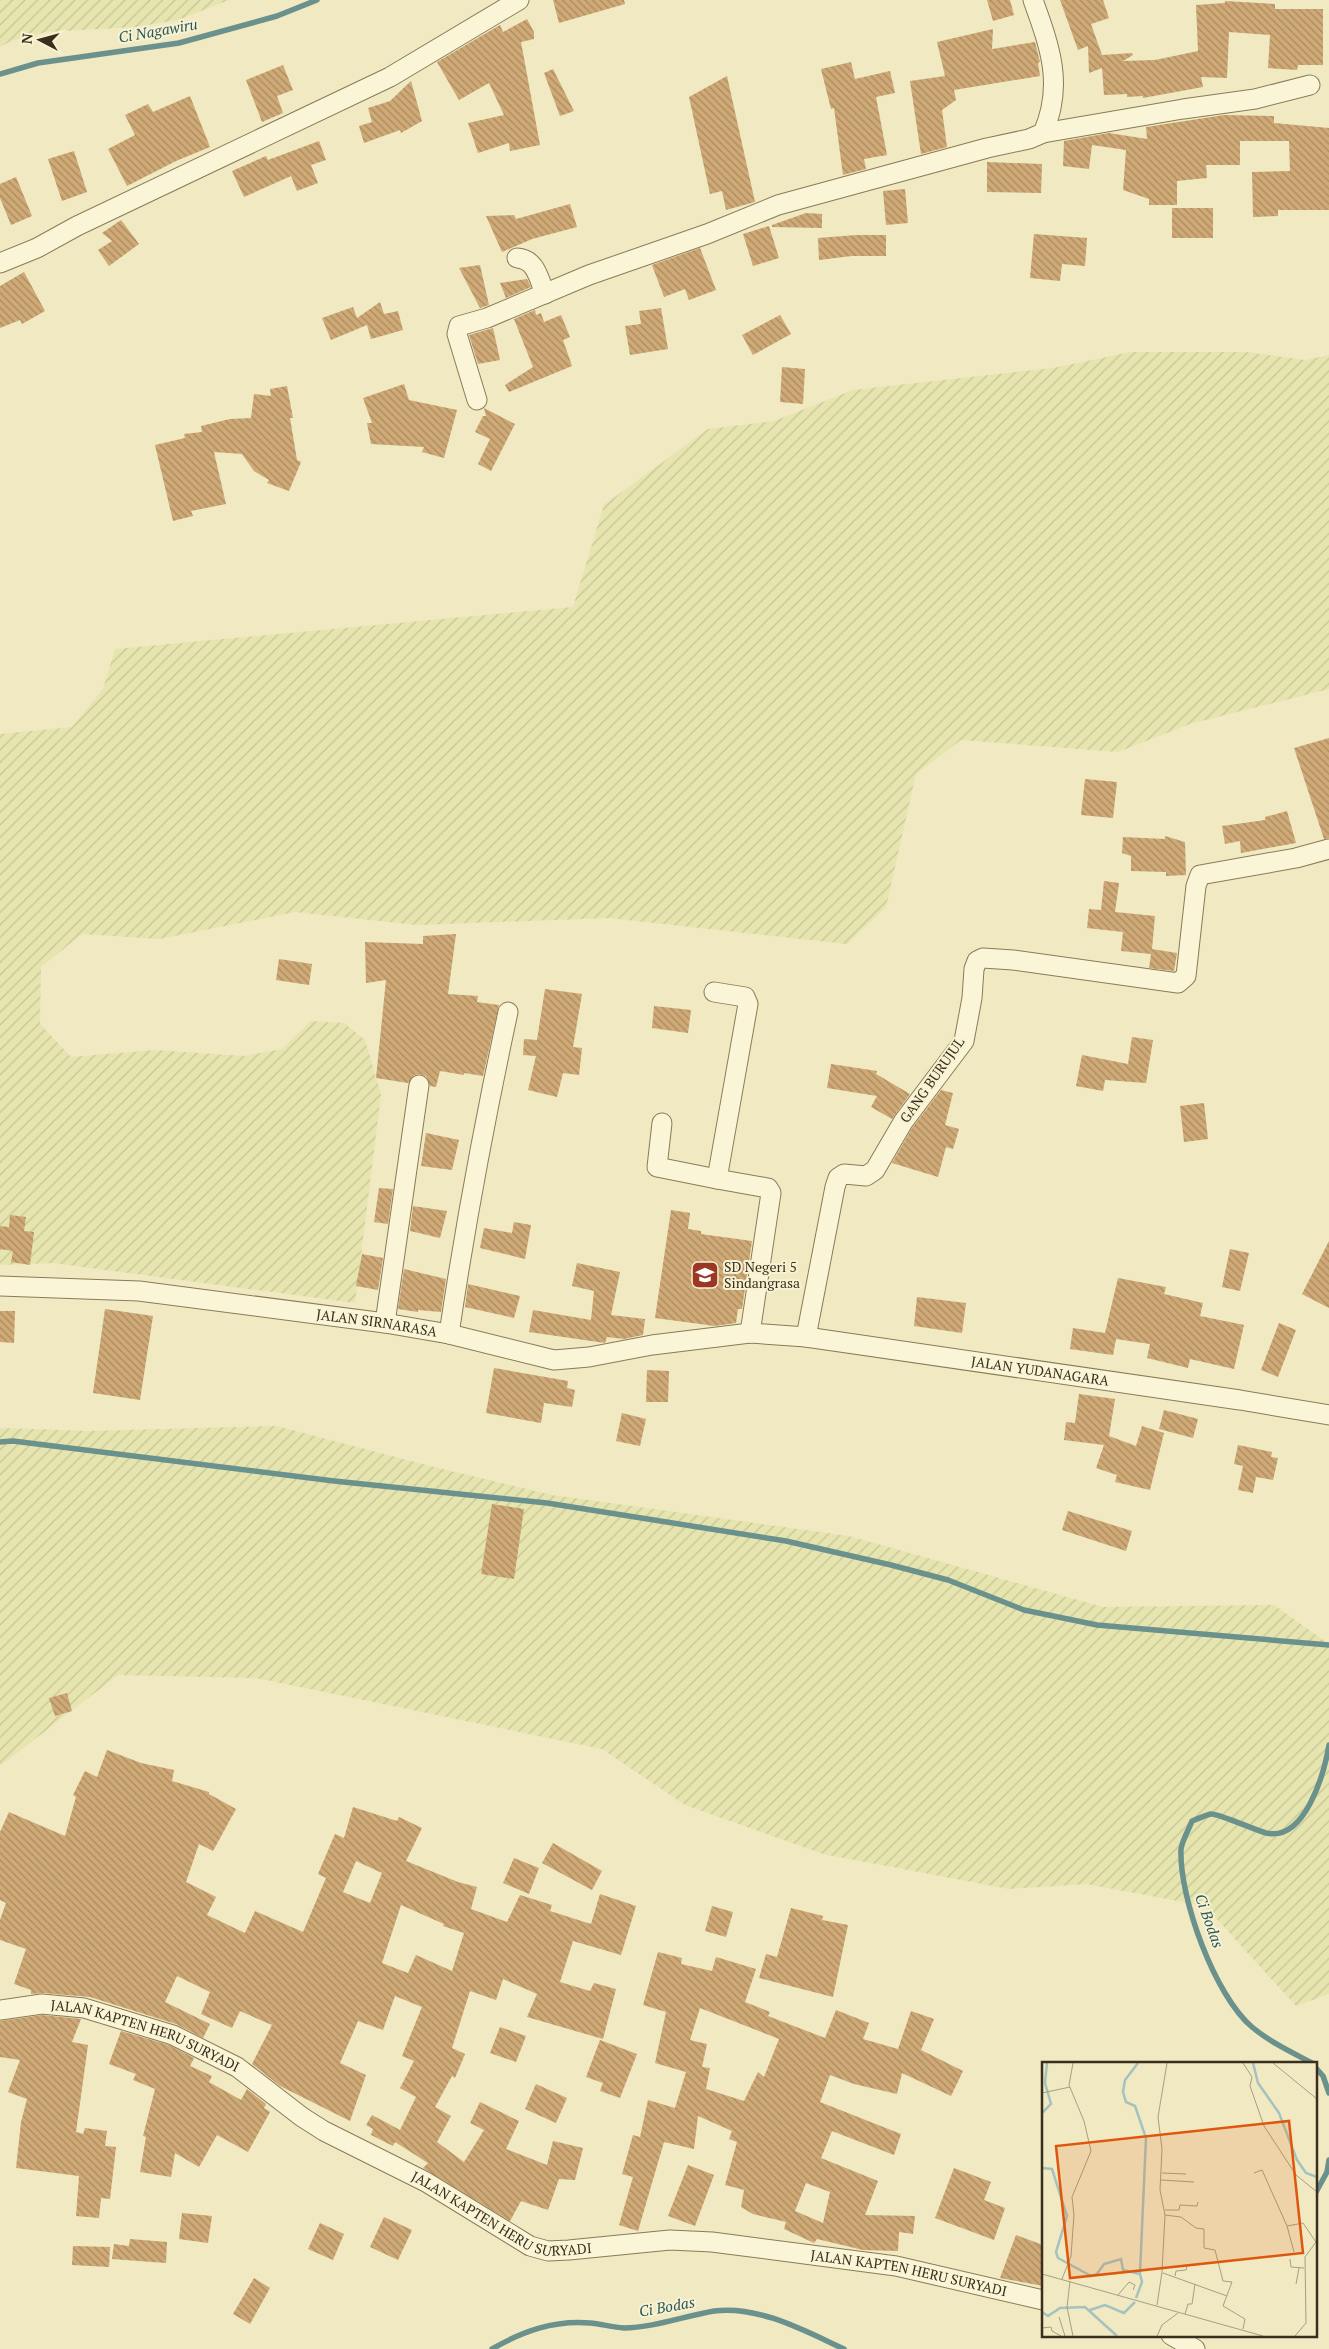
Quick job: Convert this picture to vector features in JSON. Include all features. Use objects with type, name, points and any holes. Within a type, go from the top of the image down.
[{"type":"street","points":[[0,263],[31,251],[78,226],[390,77],[520,0]]},
{"type":"street","points":[[1033,0],[1054,70],[1055,88],[1051,112],[1043,134]]},
{"type":"street","points":[[477,400],[457,334],[459,326],[487,318],[589,275],[707,234],[778,205],[987,148],[1043,134],[1183,109],[1255,100],[1310,85]]},
{"type":"street","points":[[516,258],[523,259],[534,266],[545,294]]},
{"type":"street","name":"GANG BURUJUL","points":[[806,1337],[834,1187],[838,1178],[844,1174],[866,1176],[875,1170],[903,1122],[964,1040],[972,998],[974,969],[977,961],[983,958],[1013,960],[1178,983],[1186,976],[1196,886],[1200,875],[1296,858],[1329,850]]},
{"type":"street","points":[[714,992],[740,995],[744,997],[748,1004],[716,1179]]},
{"type":"street","points":[[449,1334],[467,1220],[508,1012]]},
{"type":"street","points":[[385,1323],[419,1085]]},
{"type":"street","points":[[662,1123],[656,1167],[768,1188],[771,1192],[769,1221],[750,1333]]},
{"type":"street","name":"JALAN SIRNARASA","points":[[0,1286],[139,1292],[385,1323],[449,1334],[554,1360],[589,1357],[652,1345],[750,1333]]},
{"type":"street","name":"JALAN YUDANAGARA","points":[[750,1333],[806,1337],[1240,1400],[1329,1415]]},
{"type":"street","name":"JALAN KAPTEN HERU SURYADI","points":[[0,2010],[42,2004],[84,2008],[173,2035],[237,2067],[302,2117],[324,2131],[426,2182],[530,2246],[548,2250],[569,2250],[670,2240],[703,2241],[896,2266],[1042,2300]]},
{"type":"street","points":[[1172,2336],[1195,2349]]},
{"type":"green space","points":[[0,0],[229,0],[178,20],[136,27],[46,32],[11,41],[0,47]]},
{"type":"green space","points":[[1131,352],[1245,352],[1305,360],[1329,355],[1329,689],[1190,724],[1118,752],[961,740],[916,774],[886,907],[847,944],[609,918],[417,925],[295,912],[159,939],[82,934],[41,967],[40,1024],[71,1057],[154,1050],[244,1056],[282,1049],[311,1021],[344,1023],[365,1040],[381,1095],[355,1303],[53,1263],[0,1265],[0,734],[72,727],[103,689],[115,649],[573,607],[604,505],[708,429],[774,421],[853,390],[1053,368]]},
{"type":"green space","points":[[277,1426],[434,1467],[552,1495],[849,1536],[1103,1607],[1274,1605],[1329,1644],[1329,1994],[1296,2006],[1205,1906],[1086,1884],[1009,1889],[823,1854],[685,1805],[602,1749],[256,1678],[118,1675],[0,1766],[0,1428],[89,1431]]},
{"type":"building","points":[[553,0],[624,0],[625,4],[559,23]]},
{"type":"building","points":[[987,0],[1010,0],[1014,15],[993,21]]},
{"type":"building","points":[[1060,0],[1103,0],[1109,18],[1091,24],[1102,55],[1132,53],[1133,55],[1123,61],[1155,60],[1198,51],[1196,5],[1225,3],[1225,1],[1275,4],[1275,9],[1323,9],[1323,65],[1298,65],[1297,70],[1268,68],[1270,35],[1229,32],[1227,78],[1201,77],[1203,87],[1143,98],[1143,96],[1127,97],[1127,94],[1104,95],[1102,68],[1089,73],[1088,46],[1078,50]]},
{"type":"building","points":[[527,19],[534,32],[534,39],[521,42],[540,145],[510,151],[509,143],[478,153],[468,123],[504,115],[489,83],[459,100],[437,62],[500,25],[503,32]]},
{"type":"building","points":[[993,29],[992,49],[1035,42],[1040,62],[1038,63],[1040,76],[954,90],[956,100],[942,110],[947,147],[921,154],[910,81],[945,76],[937,42]]},
{"type":"building","points":[[851,62],[855,79],[890,71],[895,93],[876,97],[887,155],[864,159],[866,169],[843,175],[834,108],[831,109],[821,69]]},
{"type":"building","points":[[283,65],[293,90],[277,96],[283,113],[262,122],[246,80]]},
{"type":"building","points":[[553,69],[574,111],[560,116],[544,73]]},
{"type":"building","points":[[727,76],[755,202],[726,210],[722,191],[710,194],[689,97]]},
{"type":"building","points":[[411,81],[422,121],[401,133],[400,130],[364,143],[359,126],[372,122],[368,108],[390,101]]},
{"type":"building","points":[[190,96],[210,147],[176,161],[127,186],[108,149],[135,135],[125,115],[148,104],[153,112]]},
{"type":"building","points":[[1224,115],[1274,116],[1274,123],[1329,128],[1329,210],[1278,210],[1278,216],[1253,217],[1252,172],[1290,171],[1289,141],[1240,141],[1240,165],[1206,165],[1207,178],[1177,181],[1177,205],[1149,205],[1149,199],[1123,190],[1126,150],[1092,145],[1089,169],[1063,166],[1064,141],[1109,133],[1147,139],[1146,127]]},
{"type":"building","points":[[319,141],[326,160],[311,165],[318,183],[297,191],[291,176],[244,197],[232,171],[266,156],[268,160]]},
{"type":"building","points":[[74,151],[87,192],[62,201],[48,159]]},
{"type":"building","points":[[987,162],[1042,164],[1041,193],[987,192]]},
{"type":"building","points":[[16,177],[32,216],[11,225],[0,198],[0,184]]},
{"type":"building","points":[[905,189],[908,223],[886,225],[883,191]]},
{"type":"building","points":[[570,204],[577,227],[532,239],[502,252],[486,216],[514,215],[516,219]]},
{"type":"building","points":[[1172,208],[1213,208],[1213,238],[1172,238]]},
{"type":"building","points":[[806,213],[822,214],[822,228],[772,227],[772,225]]},
{"type":"building","points":[[121,220],[139,244],[109,266],[98,250],[112,241],[102,233]]},
{"type":"building","points":[[769,226],[779,258],[753,266],[743,234]]},
{"type":"building","points":[[1034,234],[1087,238],[1085,266],[1062,264],[1060,281],[1030,278]]},
{"type":"building","points":[[886,235],[886,256],[852,256],[819,260],[818,238]]},
{"type":"building","points":[[700,248],[716,290],[689,300],[685,289],[664,297],[652,265]]},
{"type":"building","points":[[480,265],[489,305],[480,308],[459,268]]},
{"type":"building","points":[[24,272],[45,311],[22,324],[20,320],[0,328],[0,286]]},
{"type":"building","points":[[527,279],[531,287],[506,298],[500,283]]},
{"type":"building","points":[[380,302],[384,314],[398,311],[403,330],[371,339],[367,325],[331,340],[322,318],[353,307],[357,318]]},
{"type":"building","points":[[661,308],[668,349],[630,355],[625,326],[641,324],[639,311]]},
{"type":"building","points":[[535,310],[536,315],[541,313],[544,322],[561,315],[570,337],[563,340],[572,366],[509,392],[505,385],[533,367],[514,319]]},
{"type":"building","points":[[780,315],[791,334],[753,355],[742,335]]},
{"type":"building","points":[[493,328],[500,360],[478,364],[469,335]]},
{"type":"building","points":[[782,367],[805,369],[803,404],[780,402]]},
{"type":"building","points":[[404,384],[409,400],[457,410],[444,458],[422,452],[424,447],[371,444],[367,423],[372,423],[363,398]]},
{"type":"building","points":[[287,386],[293,418],[290,418],[297,460],[301,462],[289,491],[267,483],[269,480],[254,471],[242,454],[214,452],[226,504],[191,511],[193,516],[173,521],[155,445],[185,438],[184,434],[202,432],[201,426],[230,419],[251,418],[254,394],[271,396],[270,389]]},
{"type":"building","points":[[484,408],[515,424],[491,471],[478,464],[490,439],[475,432],[483,416],[486,416]]},
{"type":"building","points":[[1329,738],[1329,838],[1324,839],[1294,748]]},
{"type":"building","points":[[1085,779],[1117,782],[1113,818],[1081,815]]},
{"type":"building","points":[[1287,811],[1296,843],[1241,853],[1240,841],[1225,844],[1222,826],[1265,820],[1265,817]]},
{"type":"building","points":[[1165,836],[1185,842],[1186,875],[1166,876],[1166,872],[1131,871],[1131,856],[1122,853],[1123,837],[1165,839]]},
{"type":"building","points":[[1104,881],[1119,883],[1115,912],[1155,916],[1152,949],[1177,953],[1174,971],[1149,968],[1151,954],[1121,951],[1123,932],[1087,928],[1089,909],[1101,910]]},
{"type":"building","points":[[456,934],[448,994],[478,996],[477,1002],[499,1005],[483,1076],[440,1071],[436,1087],[430,1086],[426,1076],[420,1074],[414,1075],[408,1083],[376,1078],[386,980],[366,983],[365,942],[423,944],[423,936]]},
{"type":"building","points":[[279,959],[312,964],[309,985],[276,980]]},
{"type":"building","points":[[545,989],[582,994],[573,1047],[582,1048],[579,1075],[563,1073],[557,1097],[528,1090],[536,1056],[523,1055],[524,1039],[537,1040]]},
{"type":"building","points":[[654,1006],[691,1010],[688,1033],[652,1028]]},
{"type":"building","points":[[1132,1037],[1153,1040],[1146,1083],[1105,1080],[1103,1091],[1076,1086],[1082,1055],[1128,1064]]},
{"type":"building","points":[[831,1064],[877,1071],[876,1074],[910,1094],[892,1119],[871,1107],[877,1096],[827,1088]]},
{"type":"building","points":[[941,1090],[953,1093],[945,1125],[959,1129],[953,1149],[946,1147],[938,1177],[892,1163],[912,1128]]},
{"type":"building","points":[[1204,1103],[1208,1139],[1184,1142],[1180,1106]]},
{"type":"building","points":[[426,1133],[459,1140],[452,1170],[421,1166]]},
{"type":"building","points":[[379,1188],[393,1189],[388,1224],[374,1222]]},
{"type":"building","points":[[413,1206],[447,1211],[440,1238],[410,1231]]},
{"type":"building","name":"SD Negeri 5 Sindangrasa","points":[[671,1210],[690,1213],[688,1229],[701,1231],[701,1234],[752,1241],[742,1309],[738,1309],[736,1323],[715,1326],[655,1318]]},
{"type":"building","points":[[10,1215],[26,1217],[24,1231],[34,1232],[30,1265],[11,1262],[13,1251],[0,1249],[0,1226],[9,1227]]},
{"type":"building","points":[[514,1222],[531,1225],[525,1259],[480,1248],[484,1228],[512,1233]]},
{"type":"building","points":[[1329,1241],[1329,1308],[1302,1294]]},
{"type":"building","points":[[1230,1249],[1249,1253],[1240,1291],[1222,1287]]},
{"type":"building","points":[[362,1254],[383,1258],[378,1290],[356,1286]]},
{"type":"building","points":[[577,1263],[620,1272],[611,1315],[645,1319],[643,1335],[624,1339],[607,1337],[605,1343],[529,1332],[533,1310],[591,1320],[594,1291],[572,1286]]},
{"type":"building","points":[[404,1269],[446,1279],[441,1312],[418,1310],[418,1312],[398,1309]]},
{"type":"building","points":[[1118,1278],[1166,1287],[1164,1294],[1203,1303],[1200,1316],[1244,1325],[1234,1369],[1190,1359],[1188,1368],[1147,1358],[1150,1344],[1116,1339],[1113,1355],[1070,1349],[1073,1328],[1105,1333]]},
{"type":"building","points":[[468,1284],[520,1296],[514,1318],[465,1307]]},
{"type":"building","points":[[917,1297],[966,1303],[962,1333],[914,1326]]},
{"type":"building","points":[[105,1309],[153,1316],[140,1400],[93,1393]]},
{"type":"building","points":[[0,1311],[15,1311],[14,1343],[0,1342]]},
{"type":"building","points":[[1279,1323],[1296,1330],[1278,1377],[1261,1370]]},
{"type":"building","points":[[494,1368],[568,1381],[567,1388],[575,1390],[572,1407],[544,1403],[541,1423],[486,1413]]},
{"type":"building","points":[[647,1370],[669,1371],[668,1402],[646,1402]]},
{"type":"building","points":[[1079,1394],[1115,1399],[1109,1436],[1136,1446],[1142,1426],[1164,1433],[1150,1490],[1115,1482],[1117,1475],[1096,1468],[1104,1445],[1064,1440],[1066,1422],[1075,1423]]},
{"type":"building","points":[[1164,1410],[1198,1419],[1193,1438],[1159,1429]]},
{"type":"building","points":[[622,1413],[646,1419],[640,1446],[616,1441]]},
{"type":"building","points":[[1238,1445],[1272,1452],[1271,1457],[1278,1458],[1273,1480],[1256,1477],[1253,1493],[1238,1490],[1243,1466],[1234,1464]]},
{"type":"building","points":[[492,1504],[524,1509],[514,1579],[481,1574]]},
{"type":"building","points":[[1068,1511],[1132,1531],[1126,1551],[1062,1530]]},
{"type":"building","points":[[67,1693],[72,1711],[55,1716],[49,1698]]},
{"type":"building","points":[[107,1750],[141,1763],[174,1770],[172,1781],[209,1792],[209,1794],[236,1809],[213,1851],[199,1844],[186,1882],[216,1897],[207,1915],[245,1933],[255,1911],[303,1932],[326,1878],[318,1874],[335,1834],[344,1838],[353,1807],[397,1821],[399,1817],[422,1828],[406,1861],[458,1882],[477,1887],[471,1909],[507,1922],[520,1895],[552,1905],[550,1911],[591,1924],[600,1894],[636,1906],[621,1955],[573,1941],[560,1982],[590,1991],[594,1983],[616,1989],[603,2039],[527,2017],[537,1994],[503,1979],[496,2000],[470,1991],[452,2048],[465,2054],[455,2078],[452,2076],[435,2107],[451,2116],[437,2142],[464,2162],[484,2130],[470,2123],[480,2102],[519,2121],[506,2149],[547,2165],[553,2141],[583,2148],[575,2180],[559,2179],[548,2210],[521,2201],[510,2221],[423,2168],[428,2163],[395,2142],[393,2146],[371,2135],[373,2129],[366,2125],[372,2115],[400,2130],[416,2097],[400,2088],[414,2061],[402,2056],[422,2007],[395,1996],[383,2030],[358,2021],[340,2063],[366,2075],[350,2121],[280,2086],[252,2064],[272,2025],[240,2011],[232,2028],[201,2014],[210,1992],[177,1976],[165,2002],[210,2024],[203,2038],[176,2024],[90,1997],[43,1993],[31,1994],[31,1990],[14,1984],[26,1949],[0,1940],[0,1920],[6,1903],[0,1900],[0,1832],[9,1812],[65,1836],[76,1797],[73,1795],[85,1771],[97,1777]],"holes":[[[356,1861],[382,1873],[370,1903],[343,1892]],[[401,1905],[444,1924],[443,1926],[464,1933],[452,1971],[416,1955],[408,1973],[382,1963]]]},
{"type":"building","points":[[553,1843],[602,1871],[592,1890],[542,1863]]},
{"type":"building","points":[[514,1858],[539,1868],[529,1894],[503,1883]]},
{"type":"building","points":[[712,1906],[733,1912],[726,1937],[705,1931]]},
{"type":"building","points":[[791,1908],[823,1916],[822,1920],[848,1925],[833,1997],[759,1978],[766,1954],[777,1957]]},
{"type":"building","points":[[658,1952],[682,1958],[681,1964],[712,1971],[716,1957],[756,1969],[745,2002],[770,2012],[768,2016],[825,2038],[836,2010],[869,2023],[863,2039],[898,2049],[911,2011],[934,2019],[921,2050],[963,2071],[951,2096],[902,2073],[897,2094],[854,2084],[830,2075],[820,2102],[901,2134],[894,2155],[832,2131],[821,2158],[878,2181],[865,2215],[915,2216],[913,2234],[899,2232],[898,2251],[863,2250],[817,2239],[814,2243],[784,2229],[786,2222],[753,2214],[741,2207],[744,2190],[725,2185],[737,2142],[729,2139],[732,2131],[698,2116],[694,2149],[664,2142],[638,2231],[619,2225],[633,2177],[622,2174],[633,2135],[640,2137],[648,2100],[675,2108],[686,2072],[655,2063],[666,2012],[643,2005]],"holes":[[[700,2008],[779,2039],[764,2077],[758,2072],[744,2101],[706,2089],[710,2068],[702,2067],[707,2044],[690,2040]],[[806,2183],[830,2192],[823,2223],[795,2211]]]},
{"type":"building","points":[[42,2015],[81,2019],[72,2042],[88,2045],[76,2132],[83,2134],[85,2128],[107,2131],[105,2146],[116,2147],[110,2199],[101,2198],[99,2218],[76,2216],[79,2176],[16,2168],[21,2122],[27,2099],[8,2092],[20,2060],[0,2057],[0,2021]]},
{"type":"building","points":[[500,2027],[526,2036],[516,2062],[490,2053]]},
{"type":"building","points":[[121,2031],[169,2045],[194,2058],[190,2066],[212,2076],[209,2082],[241,2100],[247,2089],[266,2104],[264,2108],[270,2112],[248,2152],[217,2135],[199,2167],[175,2153],[171,2177],[140,2172],[146,2137],[143,2136],[155,2089],[133,2080],[136,2074],[109,2064]]},
{"type":"building","points":[[600,2040],[637,2054],[620,2098],[600,2091],[603,2083],[586,2077]]},
{"type":"building","points":[[536,2084],[567,2098],[556,2123],[525,2109]]},
{"type":"building","points":[[688,2165],[714,2175],[695,2226],[668,2216]]},
{"type":"building","points":[[954,2168],[991,2182],[984,2200],[1005,2208],[994,2240],[935,2218]]},
{"type":"building","points":[[182,2213],[212,2216],[208,2243],[179,2239]]},
{"type":"building","points":[[384,2217],[412,2230],[398,2260],[370,2247]]},
{"type":"building","points":[[320,2223],[344,2234],[333,2260],[308,2249]]},
{"type":"building","points":[[1016,2235],[1042,2245],[1042,2286],[1000,2278]]},
{"type":"building","points":[[130,2239],[167,2242],[166,2263],[112,2259],[114,2244],[129,2246]]},
{"type":"building","points":[[73,2246],[110,2247],[109,2267],[72,2265]]},
{"type":"building","points":[[254,2278],[270,2288],[250,2324],[233,2314]]},
{"type":"waterway","name":"Ci Nagawiru","points":[[0,74],[38,63],[179,43],[277,16],[317,0]]},
{"type":"waterway","points":[[0,1442],[13,1441],[334,1481],[547,1503],[786,1541],[948,1580],[1024,1610],[1097,1625],[1329,1645]]},
{"type":"waterway","name":"Ci Bodas","points":[[1310,2062],[1273,2042],[1252,2027],[1238,2012],[1225,1993],[1202,1945],[1193,1919],[1186,1893],[1181,1849],[1192,1821],[1211,1814],[1266,1833],[1280,1833],[1292,1827],[1302,1817],[1317,1788],[1329,1745]]},
{"type":"waterway","name":"Ci Bodas","points":[[1316,2068],[1323,2076],[1329,2093]]},
{"type":"waterway","name":"Ci Bodas","points":[[1316,2192],[1327,2172],[1329,2160]]},
{"type":"waterway","name":"Ci Bodas","points":[[492,2349],[527,2332],[551,2325],[594,2323],[624,2328],[657,2324],[714,2311],[731,2310],[781,2321],[844,2349]]},
{"type":"place","name":"SD Negeri 5 Sindangrasa","points":[[705,1275]]}]
